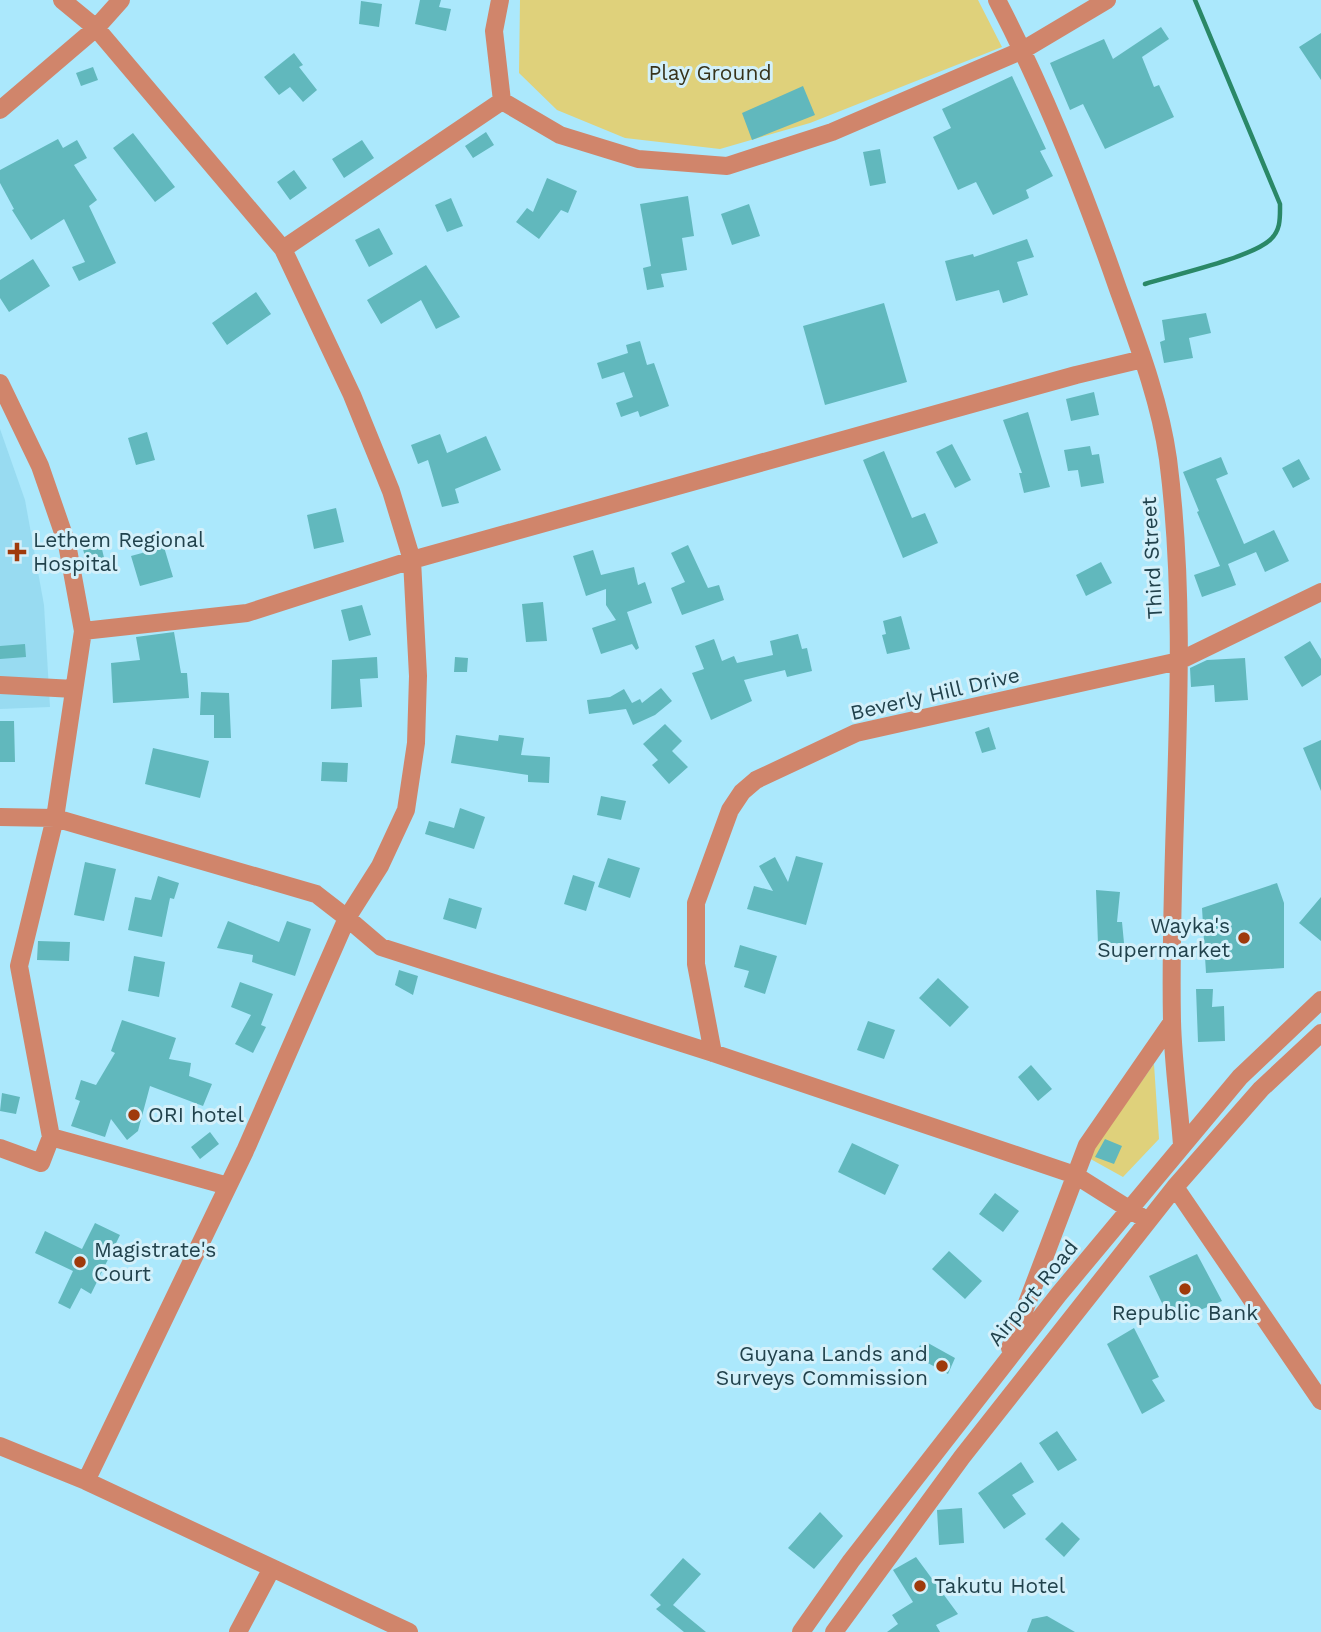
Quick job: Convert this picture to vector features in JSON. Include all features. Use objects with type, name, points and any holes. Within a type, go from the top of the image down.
[{"type":"street","points":[[62,0],[96,28],[283,249],[352,395],[391,491],[412,560],[417,716],[406,810],[380,866],[347,918],[228,1186],[86,1481]]},
{"type":"street","points":[[0,110],[96,28],[121,0]]},
{"type":"street","points":[[500,0],[494,31],[502,101]]},
{"type":"street","name":"Third Street","points":[[997,0],[1023,50],[1095,222],[1143,359],[1167,456],[1177,549],[1179,660],[1172,1022],[1182,1145]]},
{"type":"street","points":[[502,101],[560,135],[638,159],[727,166],[832,132],[1023,50],[1107,0]]},
{"type":"street","points":[[283,249],[502,101]]},
{"type":"street","points":[[83,631],[247,613],[412,560],[1076,375],[1143,359]]},
{"type":"street","points":[[0,383],[40,466],[62,531],[83,631],[55,818],[19,966],[51,1137],[41,1163],[0,1148]]},
{"type":"street","name":"Beverly Hill Drive","points":[[713,1053],[696,964],[696,903],[730,810],[742,792],[756,780],[856,733],[1179,660],[1321,592]]},
{"type":"street","points":[[0,685],[74,689]]},
{"type":"street","points":[[0,817],[55,818],[316,894],[382,947],[713,1053],[1075,1175],[1148,1221]]},
{"type":"street","name":"Airport Road","points":[[801,1632],[851,1561],[943,1442],[1130,1208],[1250,1067],[1321,1000]]},
{"type":"street","points":[[1004,1365],[1087,1145],[1172,1022]]},
{"type":"street","points":[[834,1632],[962,1457],[1175,1187],[1266,1084],[1321,1033]]},
{"type":"street","points":[[1250,1067],[1266,1084]]},
{"type":"street","points":[[51,1137],[228,1186]]},
{"type":"street","points":[[1175,1187],[1321,1401]]},
{"type":"street","points":[[943,1442],[962,1457]]},
{"type":"street","points":[[0,1446],[86,1481],[409,1632]]},
{"type":"street","points":[[238,1632],[272,1568]]},
{"type":"shaded area","name":"Lethem Regional Hospital","points":[[0,429],[25,500],[44,605],[50,707],[0,709]]},
{"type":"green space","name":"Play Ground","points":[[520,0],[978,0],[1002,47],[810,123],[720,149],[625,138],[557,110],[519,73]]},
{"type":"green space","points":[[1154,1064],[1159,1139],[1123,1177],[1087,1157]]},
{"type":"building","points":[[420,0],[441,0],[439,7],[451,9],[446,31],[415,24]]},
{"type":"building","points":[[361,1],[382,4],[379,27],[359,24]]},
{"type":"building","points":[[1161,27],[1169,39],[1142,57],[1154,87],[1159,85],[1174,117],[1105,149],[1083,104],[1070,110],[1050,63],[1104,39],[1113,59]]},
{"type":"building","points":[[1321,33],[1321,80],[1299,47]]},
{"type":"building","points":[[294,53],[303,65],[299,67],[317,90],[303,102],[290,87],[279,95],[264,77]]},
{"type":"building","points":[[93,67],[98,80],[81,86],[76,73]]},
{"type":"building","points":[[1012,76],[1046,149],[1040,151],[1053,176],[1026,190],[1029,198],[993,215],[976,182],[958,190],[933,137],[951,128],[942,109]]},
{"type":"building","points":[[803,86],[815,115],[752,140],[742,113]]},
{"type":"building","points":[[486,132],[494,145],[473,158],[465,146]]},
{"type":"building","points":[[133,133],[175,187],[155,202],[113,148]]},
{"type":"building","points":[[58,139],[63,148],[77,140],[87,158],[74,165],[97,200],[89,206],[116,263],[79,281],[72,267],[85,262],[64,219],[31,240],[12,210],[14,209],[0,183],[0,170]]},
{"type":"building","points":[[362,140],[374,158],[344,178],[332,159]]},
{"type":"building","points":[[880,149],[886,183],[870,186],[863,152]]},
{"type":"building","points":[[294,170],[307,188],[290,200],[277,182]]},
{"type":"building","points":[[547,178],[577,191],[568,213],[561,210],[539,239],[516,222],[527,208],[533,212]]},
{"type":"building","points":[[688,196],[694,236],[682,238],[687,270],[661,274],[664,287],[647,290],[643,268],[651,266],[640,204]]},
{"type":"building","points":[[451,198],[463,226],[447,232],[435,205]]},
{"type":"building","points":[[749,204],[760,236],[732,245],[721,214]]},
{"type":"building","points":[[379,228],[393,254],[369,267],[355,240]]},
{"type":"building","points":[[1027,239],[1034,257],[1017,262],[1028,295],[1003,303],[999,290],[956,301],[945,261],[973,254],[974,257]]},
{"type":"building","points":[[33,259],[50,286],[9,312],[0,298],[0,280]]},
{"type":"building","points":[[426,265],[460,317],[436,329],[421,300],[381,324],[367,300]]},
{"type":"building","points":[[256,292],[271,314],[227,345],[212,323]]},
{"type":"building","points":[[884,303],[907,382],[825,405],[803,326]]},
{"type":"building","points":[[1206,313],[1211,333],[1189,338],[1193,358],[1164,363],[1160,342],[1165,340],[1162,320]]},
{"type":"building","points":[[640,341],[647,365],[654,363],[669,406],[640,417],[638,411],[621,417],[616,403],[633,397],[624,372],[602,379],[597,363],[628,353],[626,345]]},
{"type":"building","points":[[1094,392],[1099,415],[1071,421],[1066,399]]},
{"type":"building","points":[[1028,412],[1050,487],[1024,493],[1019,473],[1022,473],[1003,420]]},
{"type":"building","points":[[147,432],[155,460],[136,465],[128,438]]},
{"type":"building","points":[[440,434],[447,453],[486,436],[501,470],[455,489],[459,503],[442,507],[428,460],[418,464],[411,445]]},
{"type":"building","points":[[952,444],[971,480],[955,488],[936,452]]},
{"type":"building","points":[[1090,446],[1092,455],[1099,454],[1104,483],[1081,487],[1078,470],[1068,471],[1064,450]]},
{"type":"building","points":[[884,451],[912,518],[925,513],[938,543],[903,558],[863,460]]},
{"type":"building","points":[[1221,457],[1228,474],[1216,479],[1244,544],[1274,530],[1289,561],[1265,572],[1256,552],[1228,564],[1236,585],[1202,597],[1194,575],[1220,566],[1183,472]]},
{"type":"building","points":[[1299,459],[1310,479],[1293,488],[1282,468]]},
{"type":"building","points":[[336,508],[344,542],[314,549],[307,515]]},
{"type":"building","points":[[101,545],[106,566],[88,569],[83,549]]},
{"type":"building","points":[[688,545],[708,588],[719,585],[724,600],[682,615],[671,588],[685,582],[671,553]]},
{"type":"building","points":[[164,547],[173,577],[140,586],[131,556]]},
{"type":"building","points":[[593,550],[601,575],[634,567],[638,585],[645,582],[652,603],[627,612],[639,648],[636,650],[632,644],[601,654],[592,628],[616,620],[606,605],[606,589],[586,596],[573,556]]},
{"type":"building","points":[[1101,562],[1112,583],[1086,596],[1076,575]]},
{"type":"building","points":[[543,602],[547,641],[526,642],[522,604]]},
{"type":"building","points":[[362,605],[371,635],[349,641],[341,610]]},
{"type":"building","points":[[901,616],[910,649],[887,654],[882,635],[886,634],[883,621]]},
{"type":"building","points":[[174,632],[181,673],[187,673],[189,698],[113,703],[111,663],[140,660],[136,637]]},
{"type":"building","points":[[798,634],[802,649],[807,648],[812,671],[787,677],[785,670],[744,680],[752,701],[711,720],[692,673],[704,669],[695,646],[714,639],[722,661],[734,656],[737,663],[773,655],[770,641]]},
{"type":"building","points":[[1310,641],[1321,659],[1321,675],[1302,687],[1284,657]]},
{"type":"building","points":[[25,644],[26,657],[0,659],[0,646]]},
{"type":"building","points":[[377,657],[378,678],[360,679],[362,707],[331,709],[332,660]]},
{"type":"building","points":[[455,657],[468,658],[467,672],[454,672]]},
{"type":"building","points":[[1245,658],[1248,700],[1215,702],[1214,685],[1191,687],[1190,668],[1207,660]]},
{"type":"building","points":[[661,688],[672,701],[655,715],[633,725],[626,709],[589,714],[587,700],[610,697],[624,689],[632,703],[640,699],[642,703]]},
{"type":"building","points":[[201,692],[229,693],[231,738],[214,738],[214,715],[200,715]]},
{"type":"building","points":[[0,721],[14,721],[15,762],[0,762]]},
{"type":"building","points":[[665,724],[682,741],[672,751],[688,767],[669,784],[652,765],[658,760],[643,744]]},
{"type":"building","points":[[989,727],[996,749],[982,753],[975,732]]},
{"type":"building","points":[[456,735],[498,741],[499,735],[524,738],[521,755],[550,757],[549,783],[528,782],[528,775],[451,763]]},
{"type":"building","points":[[1321,740],[1321,791],[1303,748]]},
{"type":"building","points":[[153,748],[209,761],[200,798],[145,784]]},
{"type":"building","points":[[322,762],[348,763],[347,782],[321,781]]},
{"type":"building","points":[[601,796],[626,801],[621,820],[597,815]]},
{"type":"building","points":[[460,808],[485,817],[474,849],[425,834],[429,821],[454,828]]},
{"type":"building","points":[[796,856],[823,863],[806,925],[747,909],[754,886],[773,891],[759,866],[775,857],[788,882]]},
{"type":"building","points":[[608,858],[640,868],[630,898],[598,887]]},
{"type":"building","points":[[85,862],[116,869],[104,921],[74,915]]},
{"type":"building","points":[[573,875],[595,882],[586,911],[564,904]]},
{"type":"building","points":[[158,876],[179,883],[174,899],[170,898],[162,937],[128,930],[135,897],[151,900]]},
{"type":"building","name":"Wayka's Supermarket","points":[[1277,883],[1284,903],[1284,968],[1206,973],[1202,908]]},
{"type":"building","points":[[1096,890],[1120,892],[1117,922],[1122,922],[1124,943],[1098,944]]},
{"type":"building","points":[[1321,897],[1321,941],[1299,923]]},
{"type":"building","points":[[449,898],[482,908],[476,929],[443,919]]},
{"type":"building","points":[[228,921],[279,942],[287,921],[311,929],[295,976],[252,962],[253,955],[217,948]]},
{"type":"building","points":[[38,941],[70,942],[69,961],[37,960]]},
{"type":"building","points":[[740,945],[777,956],[765,994],[744,987],[749,971],[734,967]]},
{"type":"building","points":[[134,956],[165,962],[159,997],[128,991]]},
{"type":"building","points":[[399,970],[418,976],[413,995],[395,985]]},
{"type":"building","points":[[938,978],[969,1007],[950,1027],[919,998]]},
{"type":"building","points":[[240,982],[273,994],[261,1025],[266,1027],[253,1053],[235,1044],[251,1015],[231,1007]]},
{"type":"building","points":[[1196,989],[1213,989],[1212,1007],[1224,1006],[1225,1041],[1198,1042]]},
{"type":"building","points":[[122,1020],[176,1038],[169,1059],[191,1063],[189,1076],[212,1084],[203,1106],[150,1086],[138,1131],[127,1140],[111,1119],[105,1137],[71,1126],[80,1101],[75,1099],[81,1080],[96,1085],[115,1053],[111,1051]]},
{"type":"building","points":[[868,1021],[895,1030],[884,1059],[857,1050]]},
{"type":"building","points":[[1031,1065],[1052,1089],[1038,1101],[1018,1077]]},
{"type":"building","points":[[2,1093],[20,1097],[16,1114],[0,1111]]},
{"type":"building","points":[[210,1132],[219,1144],[200,1159],[191,1147]]},
{"type":"building","points":[[1105,1139],[1122,1146],[1114,1164],[1095,1157]]},
{"type":"building","points":[[852,1143],[899,1165],[885,1195],[838,1172]]},
{"type":"building","points":[[995,1193],[1019,1211],[1003,1232],[979,1214]]},
{"type":"building","name":"Magistrate's Court","points":[[95,1223],[120,1235],[91,1294],[81,1288],[70,1309],[58,1303],[73,1271],[35,1253],[45,1231],[82,1249]]},
{"type":"building","points":[[949,1251],[982,1281],[965,1299],[932,1269]]},
{"type":"building","name":"Republic Bank","points":[[1197,1254],[1222,1301],[1171,1322],[1149,1276]]},
{"type":"building","points":[[1134,1328],[1159,1377],[1152,1380],[1165,1401],[1142,1414],[1107,1344]]},
{"type":"building","name":"Guyana Lands and Surveys Commission","points":[[928,1343],[955,1358],[948,1374],[915,1356],[920,1345],[924,1348]]},
{"type":"building","points":[[1057,1431],[1077,1460],[1058,1471],[1039,1443]]},
{"type":"building","points":[[1021,1462],[1034,1482],[1012,1495],[1026,1514],[1004,1529],[978,1493]]},
{"type":"building","points":[[962,1508],[964,1543],[939,1545],[937,1510]]},
{"type":"building","points":[[820,1512],[843,1536],[814,1569],[788,1548]]},
{"type":"building","points":[[1062,1522],[1080,1539],[1064,1557],[1045,1539]]},
{"type":"building","name":"Takutu Hotel","points":[[916,1557],[958,1614],[936,1625],[940,1632],[887,1632],[898,1624],[892,1615],[913,1602],[893,1570]]},
{"type":"building","points":[[683,1558],[701,1574],[673,1605],[706,1632],[684,1632],[656,1609],[661,1605],[650,1595]]},
{"type":"building","points":[[1047,1616],[1075,1632],[1027,1632],[1032,1619]]},
{"type":"waterway","points":[[1145,284],[1211,265],[1260,247],[1270,240],[1279,224],[1280,204],[1195,0]]},
{"type":"place","name":"Lethem Regional Hospital","points":[[17,552]]},
{"type":"place","name":"Wayka's Supermarket","points":[[1244,938]]},
{"type":"place","name":"ORI hotel","points":[[134,1115]]},
{"type":"place","name":"Magistrate's Court","points":[[80,1262]]},
{"type":"place","name":"Republic Bank","points":[[1185,1289]]},
{"type":"place","name":"Guyana Lands and Surveys Commission","points":[[942,1366]]},
{"type":"place","name":"Takutu Hotel","points":[[920,1586]]}]
